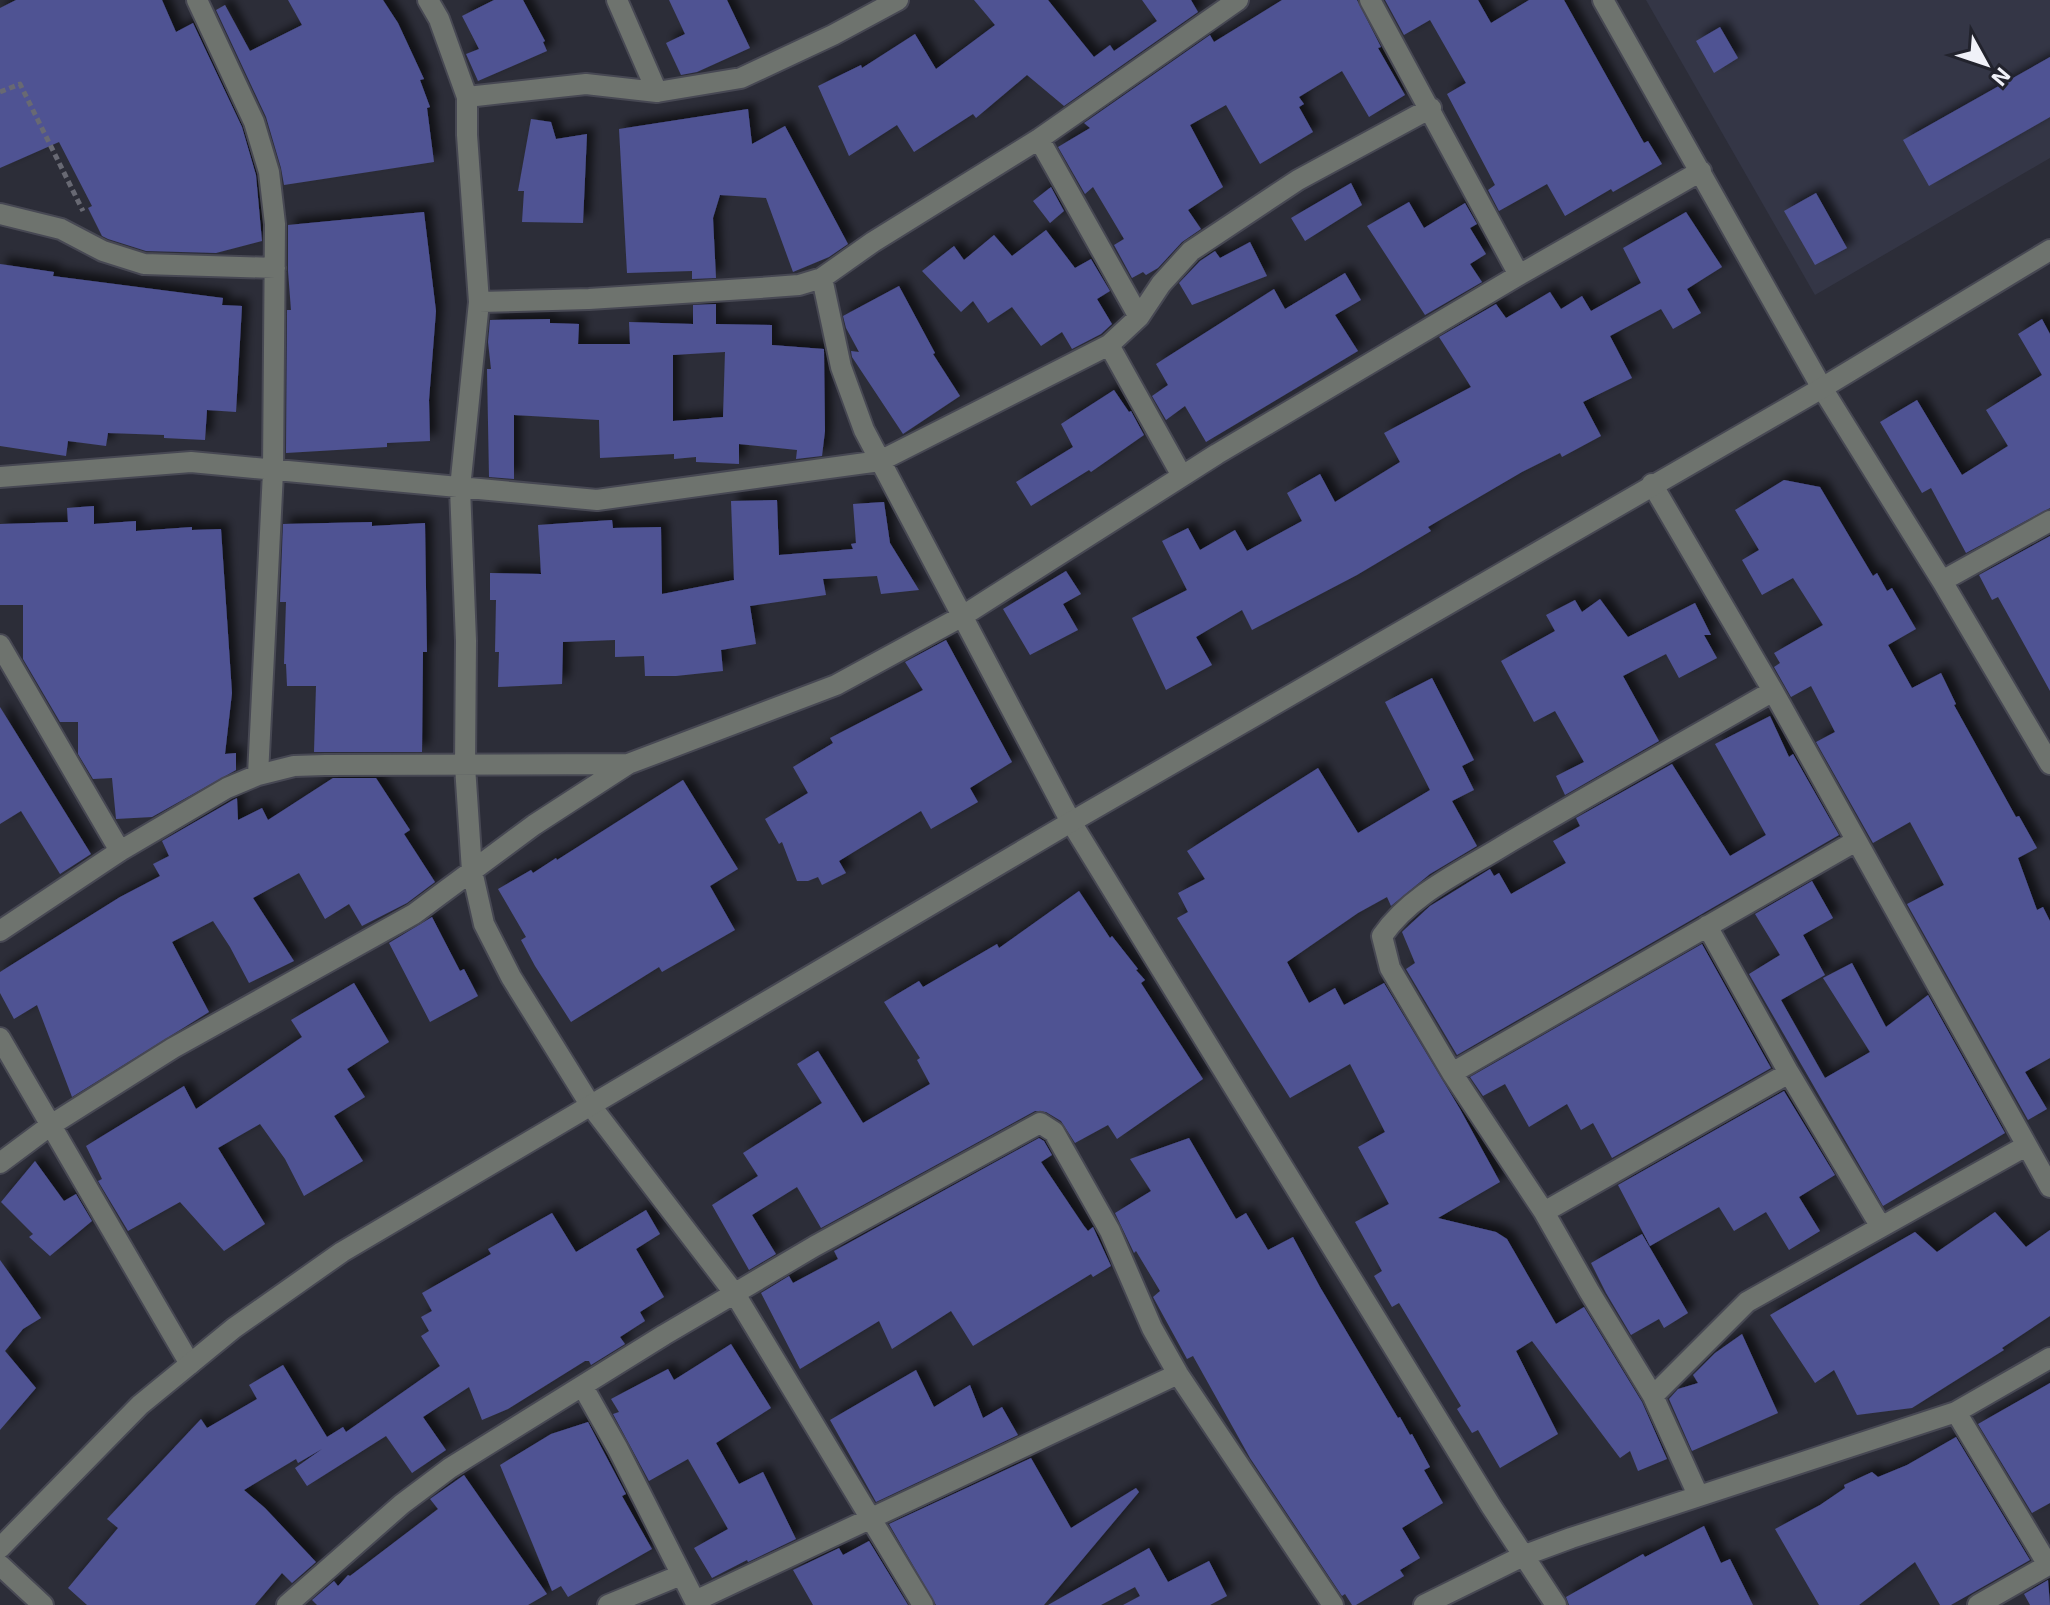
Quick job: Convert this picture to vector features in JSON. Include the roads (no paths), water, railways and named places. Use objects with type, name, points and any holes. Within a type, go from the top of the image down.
[{"type":"street","points":[[197,0],[254,122],[269,172],[275,224],[273,472],[258,775]]},
{"type":"street","points":[[428,0],[439,19],[467,97],[479,302],[460,488],[466,641],[465,766],[472,871],[484,924],[511,977],[591,1106],[735,1294],[923,1605]]},
{"type":"street","points":[[617,0],[657,92]]},
{"type":"street","points":[[467,97],[586,84],[657,92],[741,78],[833,35],[859,8],[898,0]]},
{"type":"street","points":[[479,302],[589,299],[760,288],[799,285],[822,278],[873,242],[1039,139],[1238,0]]},
{"type":"street","points":[[1370,0],[1519,275]]},
{"type":"street","points":[[1603,0],[1822,388],[1942,581],[2050,764]]},
{"type":"street","points":[[0,477],[191,462],[597,500],[880,461],[1109,345],[1139,317],[1161,284],[1191,251],[1298,180],[1431,108]]},
{"type":"street","points":[[1039,139],[1139,317]]},
{"type":"street","points":[[0,1163],[51,1125],[173,1048],[414,914],[534,825],[628,764],[836,685],[961,617],[1182,476],[1519,275],[1701,171]]},
{"type":"street","points":[[0,214],[61,229],[103,251],[144,264],[275,268]]},
{"type":"street","points":[[0,1548],[129,1415],[277,1297],[342,1252],[1071,822],[1822,388],[2050,250]]},
{"type":"street","points":[[822,278],[841,367],[854,407],[961,617],[1071,822],[1491,1506],[1556,1605]]},
{"type":"street","points":[[1109,345],[1182,476]]},
{"type":"street","points":[[1652,484],[1773,691],[2050,1187]]},
{"type":"street","points":[[1942,581],[2050,521]]},
{"type":"street","points":[[0,645],[120,851]]},
{"type":"street","points":[[1698,1495],[1653,1396],[1544,1212],[1452,1073],[1390,968],[1382,936],[1394,917],[1418,898],[1773,691]]},
{"type":"street","points":[[0,931],[120,851],[227,788],[258,775],[294,766],[628,764]]},
{"type":"street","points":[[1452,1073],[1856,841]]},
{"type":"street","points":[[1707,926],[1789,1073],[1881,1227]]},
{"type":"street","points":[[0,1038],[190,1364]]},
{"type":"street","points":[[1544,1212],[1789,1073]]},
{"type":"street","points":[[287,1605],[402,1504],[450,1468],[664,1335],[815,1246],[1040,1123],[1054,1132],[1110,1231],[1152,1328],[1178,1374],[1333,1605]]},
{"type":"street","points":[[1653,1396],[1747,1302],[2026,1146]]},
{"type":"street","points":[[1424,1605],[1525,1555],[1698,1495],[1798,1466],[1956,1412],[2050,1358]]},
{"type":"street","points":[[583,1387],[696,1603],[1178,1374]]},
{"type":"street","points":[[1956,1412],[2049,1565],[1978,1605]]},
{"type":"street","points":[[0,1565],[43,1605]]},
{"type":"street","points":[[608,1605],[681,1575]]}]
